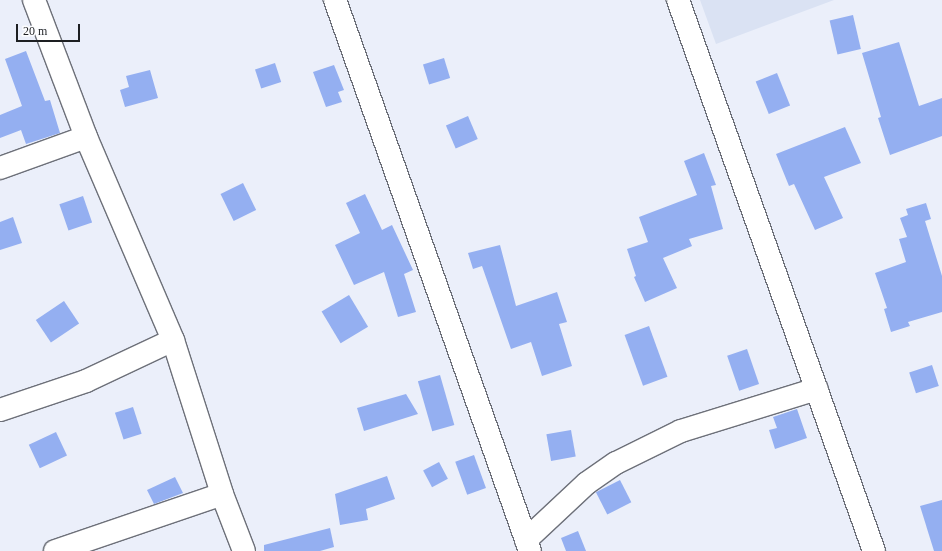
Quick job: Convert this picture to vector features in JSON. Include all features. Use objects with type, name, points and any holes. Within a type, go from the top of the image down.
[{"type":"street","points":[[34,0],[86,137],[173,340],[222,494],[244,551]]},
{"type":"street","points":[[335,0],[528,546],[587,483],[616,463],[681,432],[816,389]]},
{"type":"street","points":[[678,0],[874,551]]},
{"type":"street","points":[[0,168],[86,137]]},
{"type":"street","points":[[0,410],[86,381],[173,340]]},
{"type":"street","points":[[55,551],[222,494]]},
{"type":"shaded area","points":[[700,0],[834,0],[716,44]]},
{"type":"building","points":[[853,15],[861,49],[837,55],[830,20]]},
{"type":"building","points":[[899,42],[919,106],[942,98],[942,136],[890,155],[878,118],[881,117],[862,53]]},
{"type":"building","points":[[26,51],[45,101],[50,100],[60,133],[26,144],[21,130],[0,138],[0,115],[22,106],[5,59]]},
{"type":"building","points":[[444,58],[450,78],[429,85],[423,64]]},
{"type":"building","points":[[275,63],[281,82],[261,89],[255,69]]},
{"type":"building","points":[[334,65],[344,90],[338,92],[342,102],[326,107],[313,72]]},
{"type":"building","points":[[150,70],[158,98],[125,107],[120,90],[129,87],[126,76]]},
{"type":"building","points":[[777,73],[790,105],[769,114],[756,82]]},
{"type":"building","points":[[468,116],[478,139],[456,148],[446,125]]},
{"type":"building","points":[[845,127],[861,163],[824,177],[843,218],[815,230],[794,184],[789,186],[776,154]]},
{"type":"building","points":[[704,153],[716,185],[711,186],[723,229],[689,239],[692,246],[663,258],[677,288],[645,302],[634,277],[636,276],[627,249],[648,242],[639,217],[697,195],[684,161]]},
{"type":"building","points":[[243,183],[256,210],[234,221],[221,194]]},
{"type":"building","points":[[365,194],[382,230],[392,225],[413,270],[404,274],[416,312],[398,317],[384,272],[354,285],[335,245],[360,233],[346,203]]},
{"type":"building","points":[[83,196],[92,222],[68,231],[59,204]]},
{"type":"building","points":[[926,203],[931,219],[925,221],[942,276],[942,312],[908,322],[910,326],[891,332],[884,309],[887,308],[875,273],[906,262],[899,239],[907,237],[900,218],[908,215],[906,209]]},
{"type":"building","points":[[13,217],[22,243],[0,250],[0,222]]},
{"type":"building","points":[[500,245],[516,306],[557,292],[567,322],[559,324],[572,366],[542,376],[531,342],[511,349],[482,266],[473,269],[468,253]]},
{"type":"building","points":[[349,295],[368,327],[341,343],[322,311]]},
{"type":"building","points":[[64,301],[79,323],[51,342],[36,320]]},
{"type":"building","points":[[649,326],[667,377],[643,386],[625,335]]},
{"type":"building","points":[[747,349],[759,384],[739,391],[727,356]]},
{"type":"building","points":[[932,365],[939,386],[916,393],[909,372]]},
{"type":"building","points":[[440,375],[454,425],[432,431],[418,381]]},
{"type":"building","points":[[406,394],[418,414],[364,431],[357,408]]},
{"type":"building","points":[[133,407],[142,434],[124,440],[115,413]]},
{"type":"building","points":[[797,409],[807,438],[775,449],[769,430],[777,428],[773,417]]},
{"type":"building","points":[[571,430],[576,457],[551,461],[546,434]]},
{"type":"building","points":[[56,432],[67,456],[40,468],[29,445]]},
{"type":"building","points":[[474,455],[486,488],[467,495],[455,462]]},
{"type":"building","points":[[439,462],[448,479],[432,487],[423,470]]},
{"type":"building","points":[[387,476],[395,499],[366,509],[368,520],[340,525],[335,494]]},
{"type":"building","points":[[175,477],[183,493],[154,504],[147,490]]},
{"type":"building","points":[[620,480],[631,502],[607,515],[596,492]]},
{"type":"building","points":[[942,500],[942,551],[934,551],[920,506]]},
{"type":"building","points":[[330,528],[334,547],[320,551],[264,551],[264,545]]},
{"type":"building","points":[[578,531],[586,551],[566,551],[561,538]]}]
